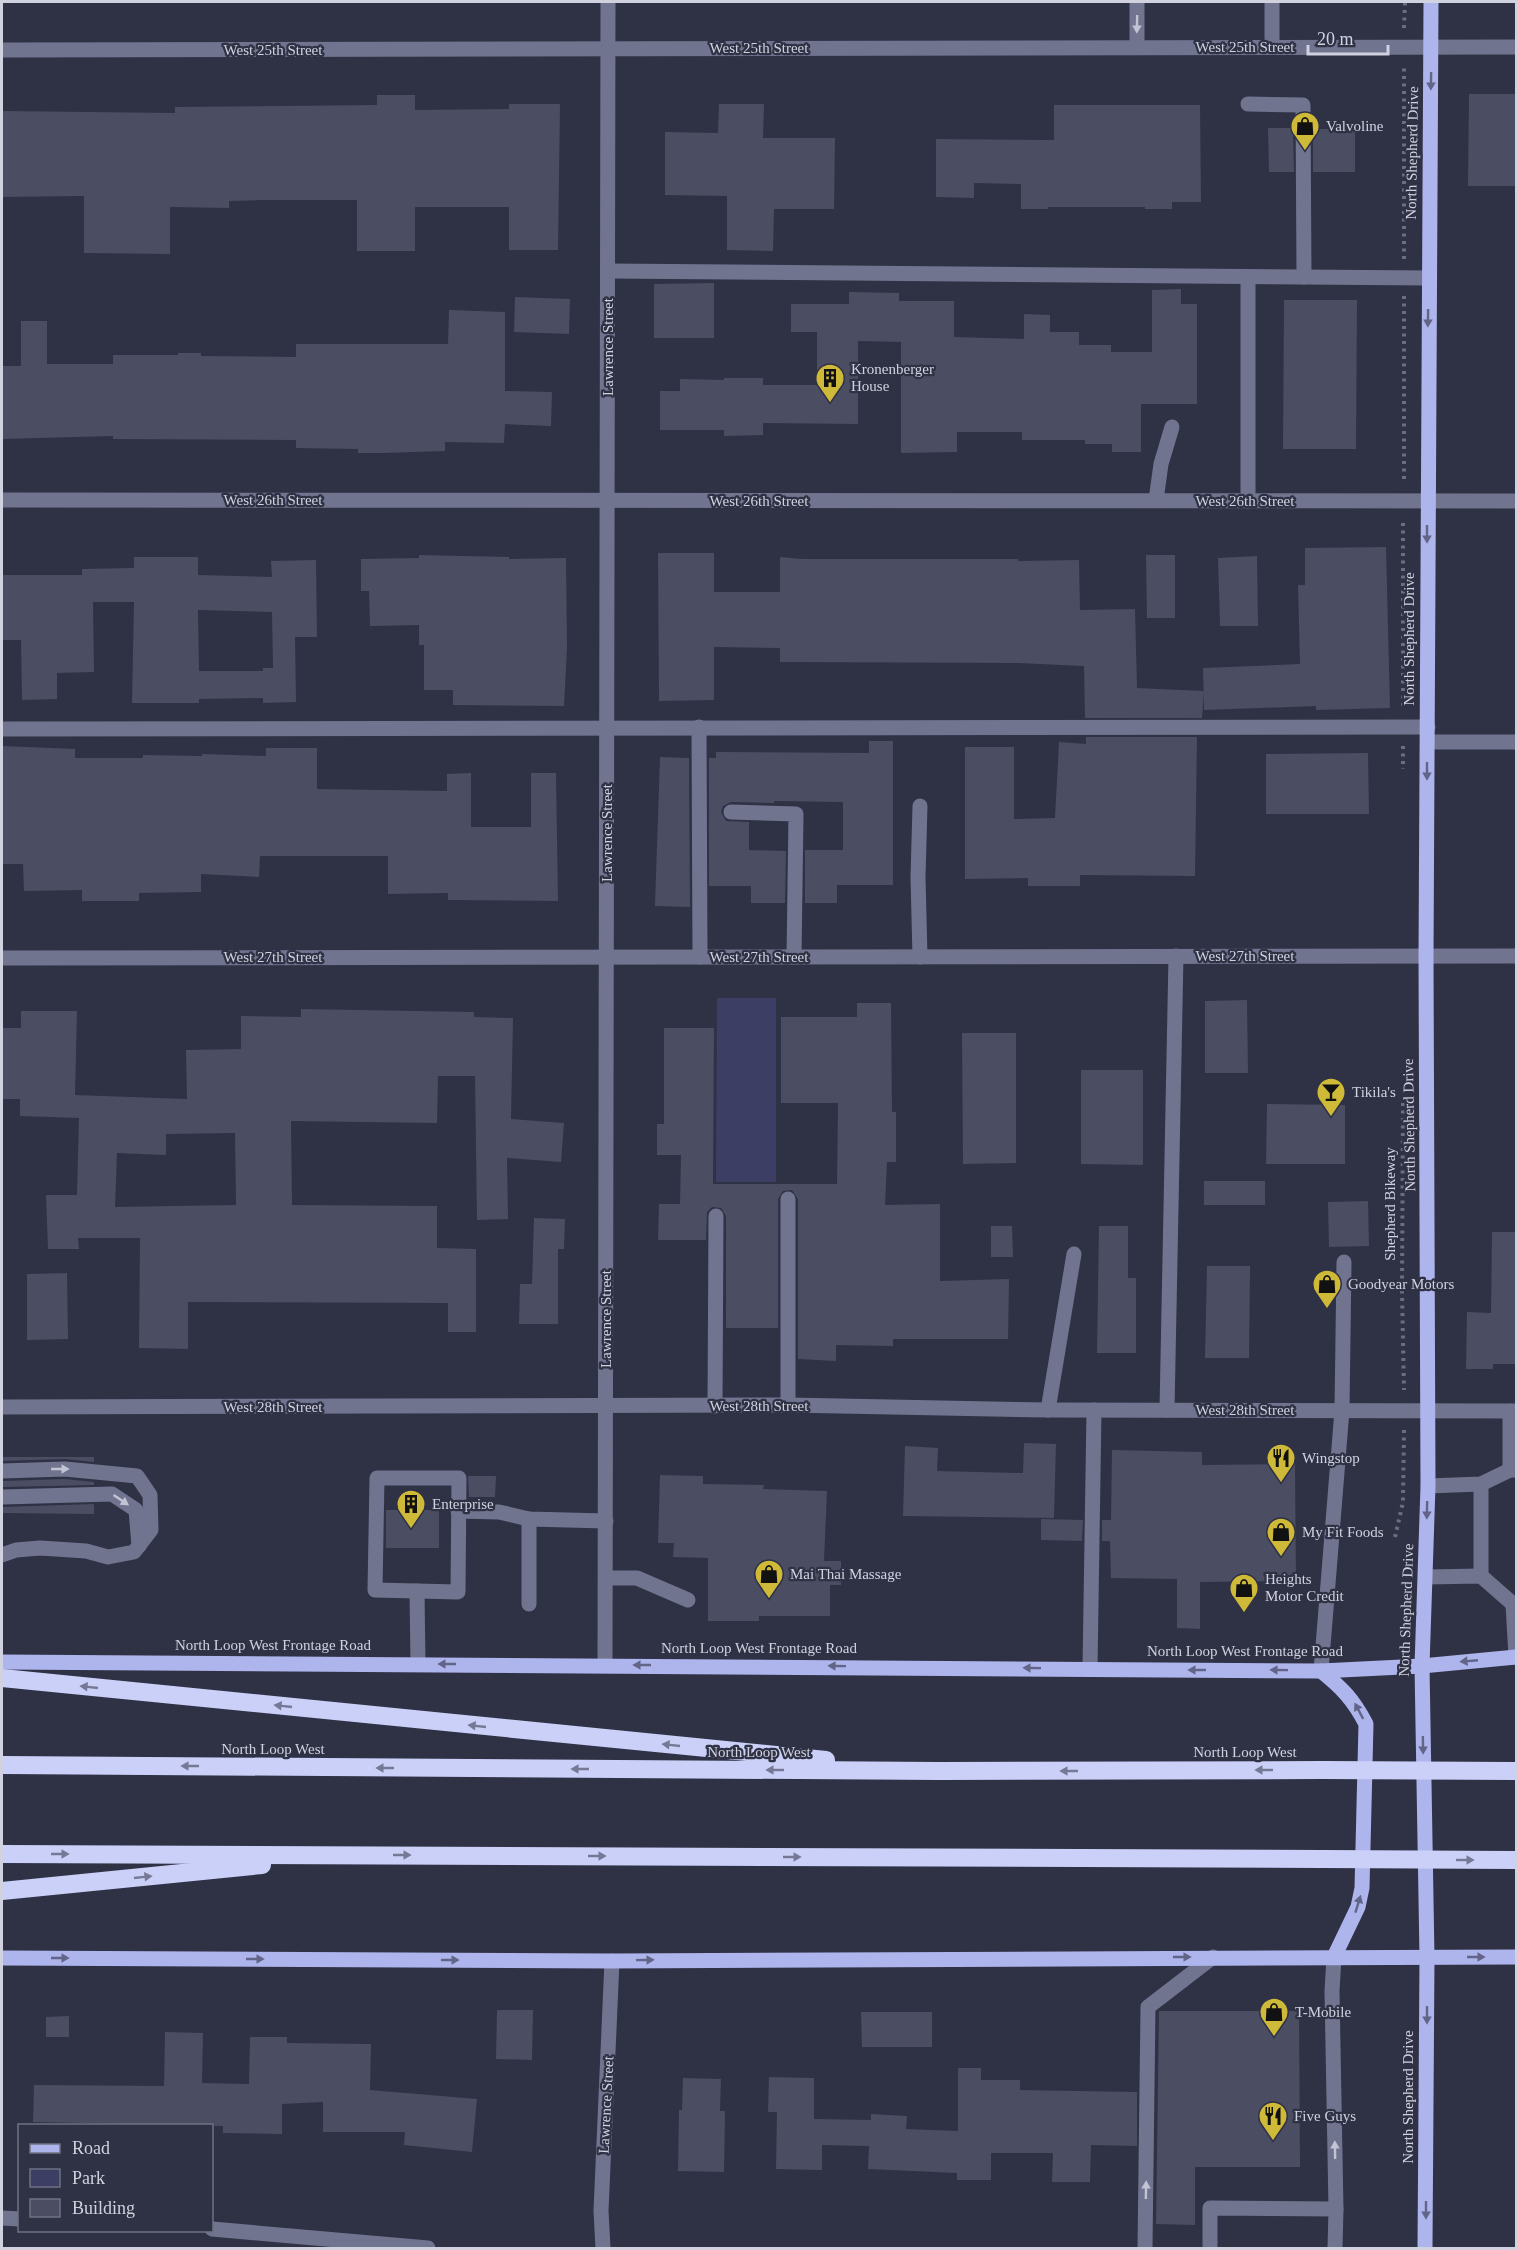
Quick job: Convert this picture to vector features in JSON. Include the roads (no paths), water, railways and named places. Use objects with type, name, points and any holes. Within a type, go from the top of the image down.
[{"type":"highway","points":[[2,1678],[939,1771]]},
{"type":"highway","name":"North Loop West","points":[[2,1765],[1516,1772]]},
{"type":"highway","points":[[2,1854],[1516,1860]]},
{"type":"highway","points":[[2,1891],[360,1855]]},
{"type":"main road","name":"North Shepherd Drive","points":[[1425,2248],[1427,1957],[1422,1666],[1428,1486],[1426,956],[1431,2]]},
{"type":"main road","name":"North Loop West Frontage Road","points":[[2,1662],[1321,1671],[1422,1666],[1516,1657]]},
{"type":"main road","points":[[1321,1671],[1346,1691],[1356,1704],[1366,1724],[1362,1888],[1358,1907],[1334,1957]]},
{"type":"main road","points":[[2,1958],[612,1961],[1516,1957]]},
{"type":"street","name":"Lawrence Street","points":[[605,1665],[608,2]]},
{"type":"street","points":[[1137,2],[1137,47]]},
{"type":"street","points":[[1272,2],[1272,47]]},
{"type":"street","name":"West 25th Street","points":[[2,50],[1516,47]]},
{"type":"street","points":[[1248,105],[1303,105],[1304,277]]},
{"type":"street","points":[[608,271],[1429,278]]},
{"type":"street","points":[[1248,277],[1248,501]]},
{"type":"street","points":[[1156,500],[1161,464],[1172,427]]},
{"type":"street","name":"West 26th Street","points":[[2,500],[1516,501]]},
{"type":"street","points":[[699,727],[700,957]]},
{"type":"street","points":[[2,729],[699,727],[1428,734],[1516,742]]},
{"type":"street","points":[[920,806],[918,877],[920,957]]},
{"type":"street","points":[[732,812],[796,814],[795,957]]},
{"type":"street","points":[[1167,1410],[1176,956]]},
{"type":"street","name":"West 27th Street","points":[[2,957],[1516,956]]},
{"type":"street","points":[[788,1199],[788,1405]]},
{"type":"street","points":[[715,1406],[716,1216]]},
{"type":"street","points":[[1048,1410],[1074,1254]]},
{"type":"street","points":[[1321,1671],[1341,1410],[1344,1262]]},
{"type":"street","name":"West 28th Street","points":[[2,1407],[788,1405],[1048,1410],[1513,1411]]},
{"type":"street","points":[[1090,1669],[1094,1410]]},
{"type":"street","points":[[1428,1486],[1481,1484],[1513,1470],[1513,1411]]},
{"type":"street","points":[[2,1471],[65,1468],[137,1476],[150,1495],[151,1530],[134,1552],[108,1557],[86,1551],[40,1548],[16,1550],[2,1555]]},
{"type":"street","points":[[377,1478],[459,1478],[458,1592],[417,1591],[375,1590],[377,1478]]},
{"type":"street","points":[[1481,1484],[1481,1576]]},
{"type":"street","points":[[2,1497],[112,1494],[136,1510],[139,1546]]},
{"type":"street","points":[[458,1510],[499,1512],[529,1519],[606,1521]]},
{"type":"street","points":[[529,1519],[529,1604]]},
{"type":"street","points":[[1426,1577],[1481,1576],[1515,1604],[1516,1657]]},
{"type":"street","points":[[606,1578],[638,1578],[688,1600]]},
{"type":"street","points":[[417,1591],[418,1664]]},
{"type":"street","points":[[1145,2248],[1148,2007],[1212,1957]]},
{"type":"street","points":[[1334,1957],[1332,1991],[1335,2248]]},
{"type":"street","name":"Lawrence Street","points":[[603,2248],[601,2211],[612,1961]]},
{"type":"street","points":[[1210,2248],[1210,2208],[1336,2209]]},
{"type":"street","points":[[2,2218],[18,2219]]},
{"type":"street","points":[[213,2229],[428,2248]]},
{"type":"place","name":"Valvoline","points":[[1305,152]]},
{"type":"place","name":"Kronenberger House","points":[[830,404]]},
{"type":"place","name":"Tikila's","points":[[1331,1118]]},
{"type":"place","name":"Goodyear Motors","points":[[1327,1310]]},
{"type":"place","name":"Wingstop","points":[[1281,1484]]},
{"type":"place","name":"Enterprise","points":[[411,1530]]},
{"type":"place","name":"My Fit Foods","points":[[1281,1558]]},
{"type":"place","name":"Mai Thai Massage","points":[[769,1600]]},
{"type":"place","name":"Heights Motor Credit","points":[[1244,1614]]},
{"type":"place","name":"T-Mobile","points":[[1274,2038]]},
{"type":"place","name":"Five Guys","points":[[1273,2142]]}]
